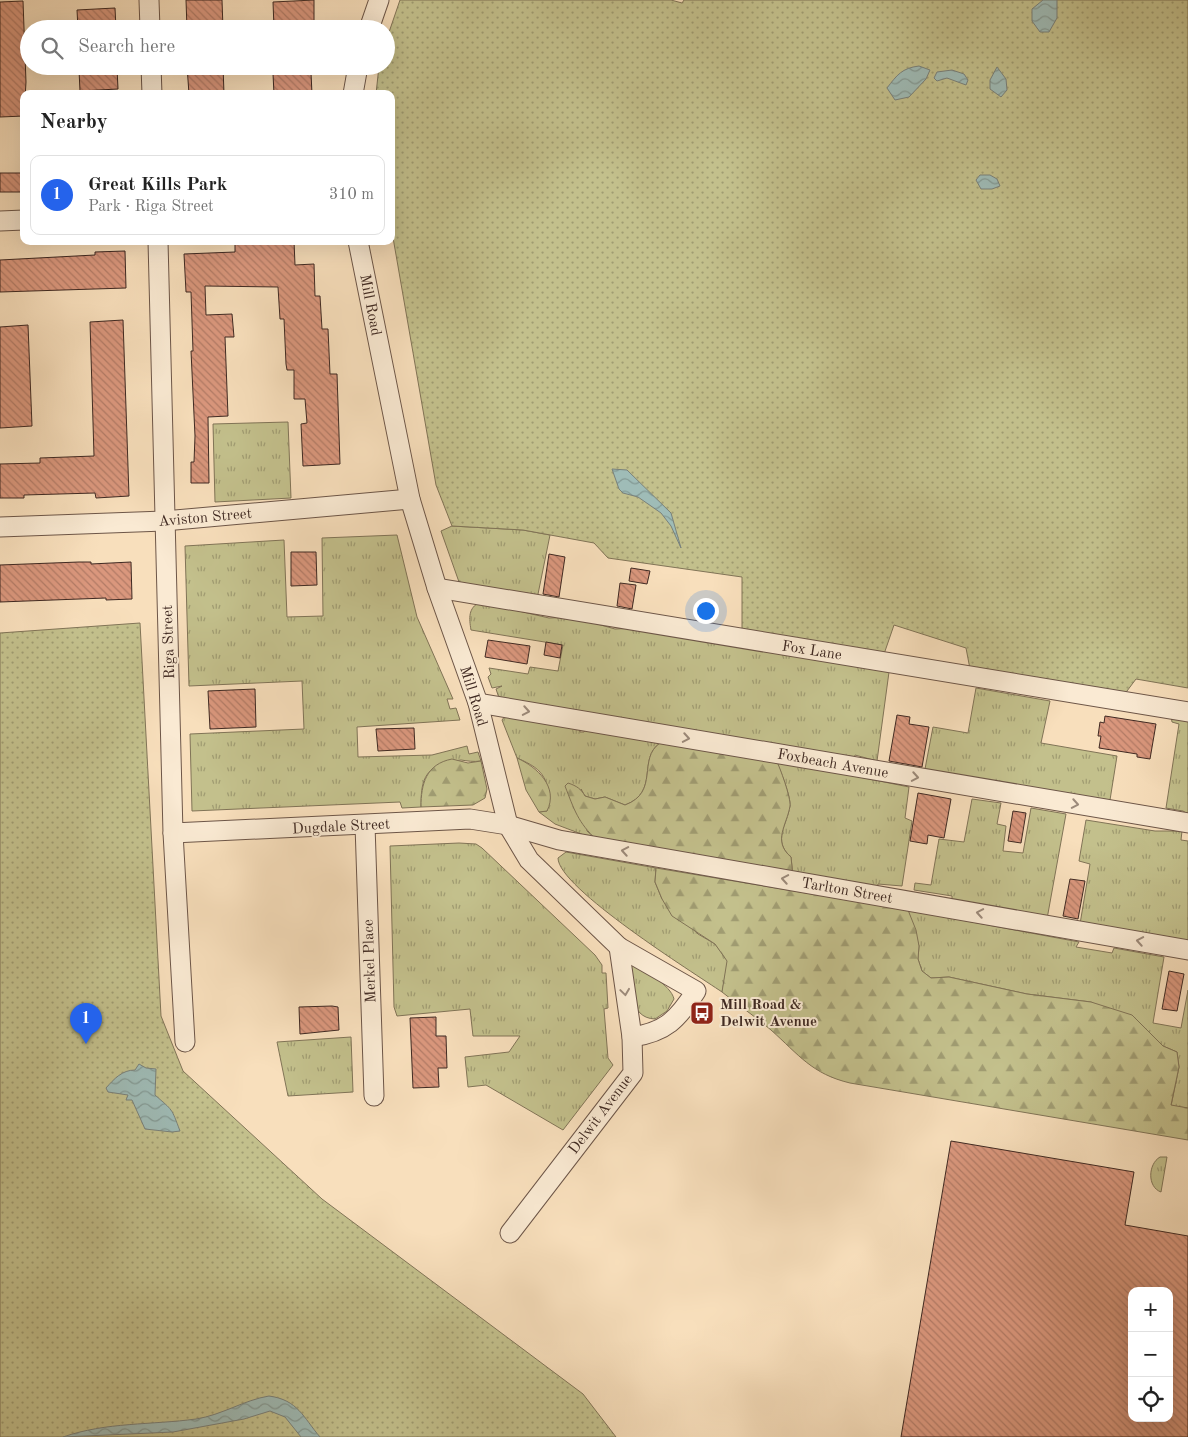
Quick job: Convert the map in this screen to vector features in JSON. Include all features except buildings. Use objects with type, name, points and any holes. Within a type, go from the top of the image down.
[{"type":"street","points":[[149,0],[150,20]]},
{"type":"street","points":[[372,20],[379,0]]},
{"type":"street","points":[[151,75],[152,90]]},
{"type":"street","points":[[354,90],[356,75]]},
{"type":"street","points":[[0,221],[20,220]]},
{"type":"street","name":"Riga Street","points":[[158,245],[173,833],[186,1042]]},
{"type":"street","name":"Mill Road","points":[[359,245],[410,499],[437,588],[478,703],[508,825],[529,860],[619,947],[696,991],[684,1011],[667,1026],[650,1034],[632,1037]]},
{"type":"street","name":"Aviston Street","points":[[0,526],[164,521],[410,499]]},
{"type":"street","name":"Fox Lane","points":[[437,588],[1188,712]]},
{"type":"street","name":"Foxbeach Avenue","points":[[478,703],[1188,823]]},
{"type":"street","name":"Dugdale Street","points":[[173,833],[365,825],[470,818],[508,825]]},
{"type":"street","name":"Merkel Place","points":[[365,825],[374,1096]]},
{"type":"street","name":"Tarlton Street","points":[[508,825],[559,840],[1188,950]]},
{"type":"street","name":"Delwit Avenue","points":[[510,1233],[633,1073],[632,1037],[619,947]]},
{"type":"green space","points":[[400,0],[671,0],[682,3],[684,0],[1188,0],[1188,688],[1136,679],[1124,695],[970,669],[966,648],[894,625],[883,657],[742,632],[742,577],[608,558],[594,543],[523,530],[452,526],[436,485],[394,245],[395,90],[376,90],[378,75],[395,75],[395,20],[393,20]]},
{"type":"green space","points":[[288,422],[291,498],[215,502],[213,424]]},
{"type":"green space","points":[[452,526],[523,530],[550,535],[537,599],[459,582],[441,531]]},
{"type":"green space","points":[[397,535],[417,617],[453,699],[447,699],[450,709],[456,708],[460,720],[357,727],[358,757],[432,755],[467,746],[469,754],[478,752],[481,761],[460,760],[434,768],[425,778],[423,784],[421,807],[402,808],[400,802],[192,811],[190,734],[304,729],[302,681],[189,686],[185,546],[284,540],[287,617],[323,616],[322,538]]},
{"type":"green space","points":[[480,602],[549,618],[573,617],[615,629],[635,628],[889,672],[877,761],[855,755],[854,759],[829,753],[827,756],[499,698],[496,689],[502,686],[492,688],[488,677],[491,674],[489,668],[528,674],[530,667],[558,671],[563,645],[471,630],[471,610]]},
{"type":"green space","points":[[140,623],[161,1016],[183,1071],[322,1199],[583,1394],[616,1437],[0,1437],[0,633]]},
{"type":"green space","points":[[976,688],[1050,701],[1041,743],[1117,756],[1110,800],[926,772],[933,727],[968,733]]},
{"type":"green space","points":[[505,716],[580,729],[580,732],[585,730],[660,743],[653,750],[645,784],[642,792],[636,799],[625,805],[605,797],[595,799],[585,796],[581,789],[587,831],[597,840],[555,824],[539,812],[547,811],[548,792],[544,778],[534,767],[517,758],[502,720]]},
{"type":"green space","points":[[1171,716],[1188,719],[1188,814],[1183,811],[1166,808],[1179,724],[1172,722]]},
{"type":"green space","points":[[660,743],[776,760],[790,802],[782,833],[782,845],[791,857],[793,877],[597,840],[585,828],[577,815],[565,786],[568,783],[582,791],[585,796],[595,799],[605,797],[625,805],[636,799],[642,792],[650,758],[653,750]]},
{"type":"green space","points":[[517,758],[538,772],[548,786],[550,802],[547,811],[539,812],[526,790]]},
{"type":"green space","points":[[452,759],[468,763],[481,761],[487,789],[485,798],[473,805],[421,807],[422,791],[427,776],[436,765]]},
{"type":"green space","points":[[776,760],[909,787],[905,818],[912,821],[902,886],[878,884],[877,890],[793,877],[791,857],[782,845],[782,833],[790,802]]},
{"type":"green space","points":[[972,799],[1001,803],[997,824],[1006,826],[1003,851],[1023,853],[1031,808],[1066,814],[1047,919],[952,903],[952,896],[914,890],[915,883],[931,885],[939,839],[964,842]]},
{"type":"green space","points":[[1086,820],[1155,831],[1182,831],[1181,840],[1188,841],[1188,943],[1080,924],[1090,864],[1079,861]]},
{"type":"green space","points":[[476,844],[482,848],[595,955],[602,965],[602,973],[606,973],[608,1008],[604,1009],[608,1058],[613,1065],[563,1130],[486,1085],[468,1087],[465,1057],[509,1052],[520,1036],[473,1036],[470,1009],[397,1016],[394,1007],[390,846]]},
{"type":"green space","points":[[566,852],[656,868],[655,882],[662,899],[698,934],[715,944],[728,961],[722,992],[630,929],[580,889],[564,872],[558,858]]},
{"type":"green space","points":[[656,868],[908,910],[916,930],[919,946],[918,959],[922,971],[931,978],[949,977],[1027,994],[1091,1002],[1132,1015],[1163,1046],[1177,1052],[1179,1067],[1171,1105],[1188,1108],[1188,1140],[850,1083],[816,1069],[765,1025],[722,992],[727,961],[715,944],[672,916],[655,882]]},
{"type":"green space","points":[[908,910],[1079,942],[1076,947],[1112,953],[1114,948],[1164,957],[1153,1023],[1181,1028],[1188,990],[1188,1108],[1171,1106],[1179,1067],[1177,1052],[1163,1046],[1150,1033],[1091,1002],[1027,994],[949,977],[931,978],[922,971],[918,959],[919,946]]},
{"type":"green space","points":[[631,961],[662,983],[672,994],[674,999],[667,1011],[655,1019],[646,1017],[636,1007],[631,990],[629,964]]},
{"type":"green space","points":[[351,1037],[353,1092],[288,1096],[277,1042]]},
{"type":"green space","points":[[1160,1157],[1167,1157],[1161,1192],[1156,1189],[1151,1181],[1151,1170],[1156,1160]]},
{"type":"water","points":[[1043,0],[1057,0],[1057,18],[1049,32],[1040,32],[1032,21],[1032,9]]},
{"type":"water","points":[[919,66],[930,70],[926,79],[909,97],[895,100],[887,88],[900,73],[908,68]]},
{"type":"water","points":[[997,67],[1006,79],[1007,90],[1001,97],[990,89],[990,80]]},
{"type":"water","points":[[952,70],[964,74],[968,80],[966,85],[947,78],[937,81],[934,78],[937,72]]},
{"type":"water","points":[[980,175],[990,175],[997,179],[1000,186],[992,189],[981,189],[976,180]]},
{"type":"water","points":[[612,469],[627,470],[671,513],[681,548],[671,526],[661,513],[638,497],[623,493],[619,489]]},
{"type":"water","points":[[139,1064],[146,1068],[156,1069],[155,1095],[171,1110],[180,1131],[145,1129],[132,1100],[126,1100],[128,1095],[108,1092],[106,1088],[115,1078],[122,1073],[135,1070]]},
{"type":"water","points":[[269,1396],[287,1401],[293,1405],[320,1437],[301,1437],[285,1417],[270,1411],[244,1419],[173,1432],[63,1437],[112,1426],[196,1419]]},
{"type":"place","name":"Mill Road & Delwit Avenue","points":[[702,1013]]},
{"type":"place","name":"Great Kills Park","points":[[86,1044]]}]
